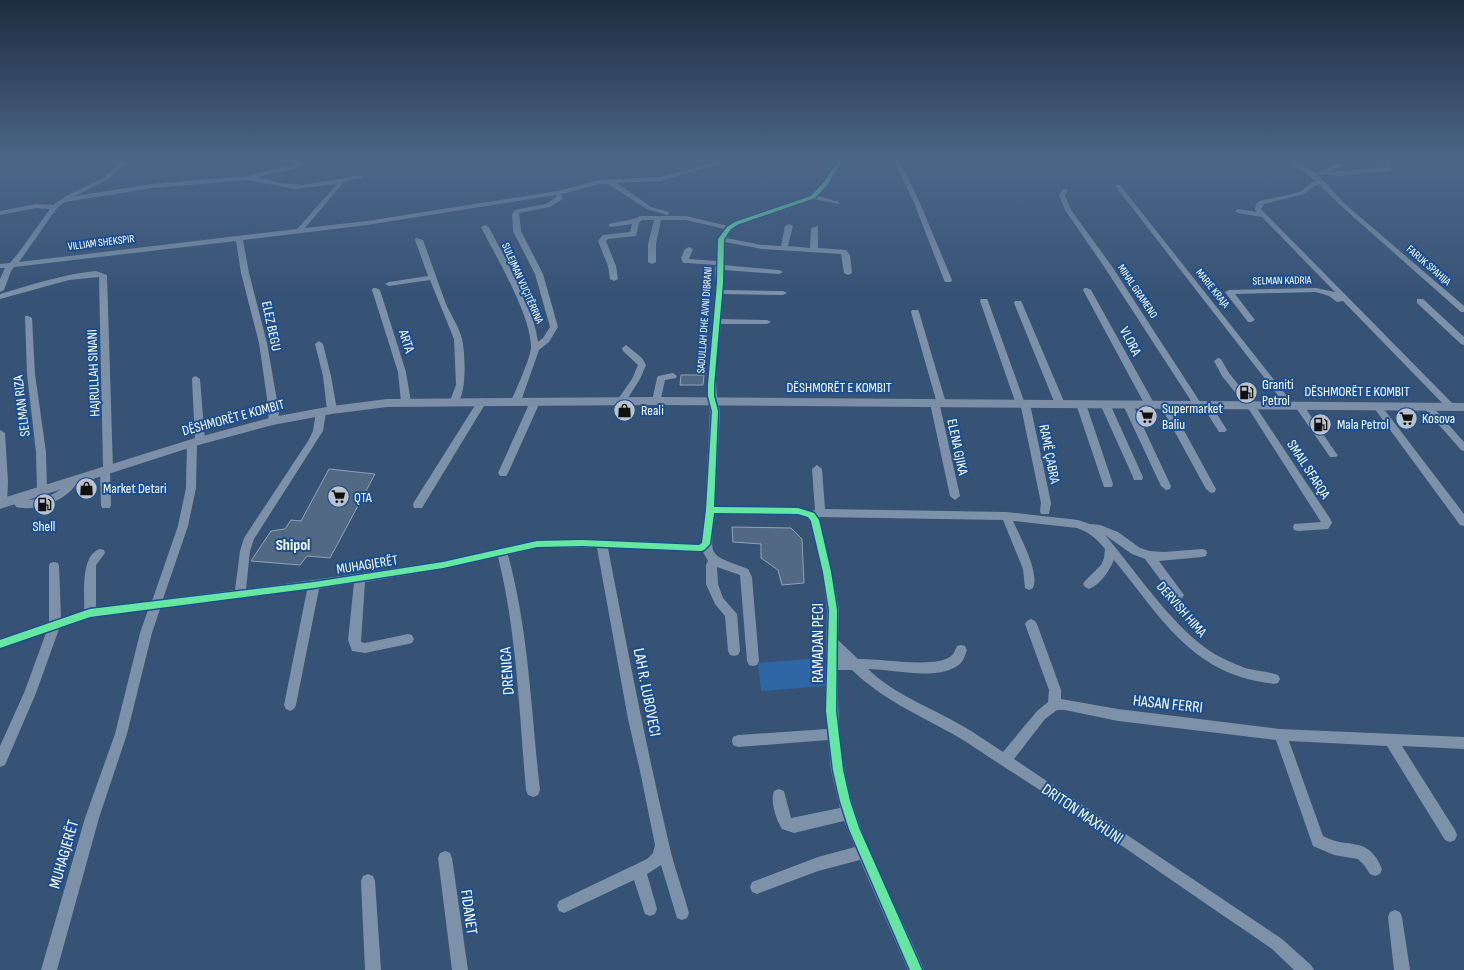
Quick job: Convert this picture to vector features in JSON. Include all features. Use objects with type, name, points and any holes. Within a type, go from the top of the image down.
[{"type":"main road","name":"DËSHMORËT E KOMBIT","points":[[1,504],[196,442],[273,420],[326,411],[406,402],[712,401],[1464,407]]},
{"type":"street","points":[[0,213],[35,206]]},
{"type":"street","points":[[41,206],[55,207]]},
{"type":"street","points":[[299,231],[321,206]]},
{"type":"street","name":"VILLIAM SHEKSPIR","points":[[0,266],[386,221],[477,206]]},
{"type":"street","name":"SULEJMAN VUÇITËRRNA","points":[[535,349],[546,340],[554,327],[539,274],[517,232],[515,214],[546,206]]},
{"type":"street","points":[[647,206],[681,218],[729,228]]},
{"type":"street","points":[[786,206],[745,220],[729,228],[721,239],[784,249],[844,252],[848,273]]},
{"type":"street","points":[[918,206],[948,280]]},
{"type":"street","name":"MIHAL GRAMENO","points":[[1067,206],[1202,405]]},
{"type":"street","name":"MARIE KRAJA","points":[[1134,206],[1334,455]]},
{"type":"street","points":[[1258,206],[1263,215]]},
{"type":"street","name":"FARUK SPAHIJA","points":[[1344,206],[1464,310]]},
{"type":"street","points":[[0,290],[11,264],[22,254],[55,207]]},
{"type":"street","points":[[1238,211],[1263,215]]},
{"type":"street","name":"SELMAN KADRIA","points":[[1263,215],[1384,337],[1405,361]]},
{"type":"street","points":[[652,262],[652,244],[658,217]]},
{"type":"street","points":[[614,279],[612,266],[602,241],[606,237],[633,234],[636,222],[640,218],[681,218]]},
{"type":"street","points":[[610,225],[636,222]]},
{"type":"street","points":[[784,249],[789,226]]},
{"type":"street","name":"SULEJMAN VUÇITËRRNA","points":[[485,227],[522,302],[533,331],[535,349],[516,401]]},
{"type":"street","points":[[814,250],[815,228]]},
{"type":"street","name":"ELEZ BEGU","points":[[239,238],[245,273],[263,342],[274,412],[273,420]]},
{"type":"street","name":"SADULLAH DHE AVNI DIBRANI","points":[[712,401],[712,364],[717,321],[721,239]]},
{"type":"street","points":[[419,240],[458,339],[460,380],[454,401]]},
{"type":"street","name":"SADULLAH DHE AVNI DIBRANI","points":[[689,249],[685,258],[686,261],[779,272]]},
{"type":"street","name":"HAJRULLAH SINANI","points":[[0,297],[71,278],[97,273],[103,275],[106,505]]},
{"type":"street","points":[[389,284],[434,277]]},
{"type":"street","name":"ARTA","points":[[376,290],[402,372],[406,402]]},
{"type":"street","name":"VLORA","points":[[1087,290],[1150,405]]},
{"type":"street","name":"SELMAN KADRIA","points":[[1251,320],[1229,292],[1324,291],[1340,301],[1451,406]]},
{"type":"street","name":"SADULLAH DHE AVNI DIBRANI","points":[[719,292],[783,293]]},
{"type":"street","points":[[984,301],[1023,404]]},
{"type":"street","points":[[1420,301],[1464,342]]},
{"type":"street","points":[[1018,303],[1060,404]]},
{"type":"street","name":"ELENA GJIKA","points":[[915,312],[938,403],[955,496]]},
{"type":"street","name":"SELMAN RIZA","points":[[28,318],[31,374],[40,452],[42,491]]},
{"type":"street","name":"SADULLAH DHE AVNI DIBRANI","points":[[717,321],[768,322]]},
{"type":"street","points":[[240,594],[245,551],[250,538],[311,444],[326,411],[327,376],[319,344]]},
{"type":"street","points":[[621,402],[636,379],[642,365],[638,358],[627,352],[626,348]]},
{"type":"street","points":[[1218,361],[1225,374],[1250,405]]},
{"type":"street","points":[[657,401],[660,378],[673,376]]},
{"type":"street","points":[[155,605],[188,506],[196,442],[196,379]]},
{"type":"street","points":[[418,505],[482,401]]},
{"type":"street","points":[[712,401],[715,411],[710,510],[706,544],[709,557],[714,561],[744,572],[753,661]]},
{"type":"street","points":[[502,473],[535,402]]},
{"type":"street","name":"RAMË ÇABRA","points":[[1023,404],[1033,436],[1046,503],[1045,511]]},
{"type":"street","points":[[1081,404],[1108,484]]},
{"type":"street","points":[[1105,404],[1138,477]]},
{"type":"street","points":[[1128,405],[1166,486]]},
{"type":"street","points":[[1165,405],[1211,489]]},
{"type":"street","points":[[1202,405],[1222,430]]},
{"type":"street","name":"SMAIL SFARQA","points":[[1250,405],[1327,523],[1324,526],[1298,527]]},
{"type":"street","points":[[1377,406],[1464,522]]},
{"type":"street","points":[[1428,407],[1464,448]]},
{"type":"street","points":[[0,433],[3,482],[1,504]]},
{"type":"street","points":[[710,510],[816,514],[817,469]]},
{"type":"street","points":[[17,499],[20,504],[40,502],[66,491],[72,482]]},
{"type":"street","name":"DERVISH HIMA","points":[[816,514],[1006,516],[1065,521],[1113,533],[1138,552],[1148,556],[1178,595]]},
{"type":"street","name":"RAMADAN PECI","points":[[816,514],[833,610],[834,644],[831,711],[838,770],[848,814],[916,970]]},
{"type":"street","points":[[1006,516],[1028,570],[1029,585]]},
{"type":"street","name":"DERVISH HIMA","points":[[1089,528],[1110,547],[1183,637],[1200,652],[1232,669],[1252,676],[1274,679]]},
{"type":"street","name":"MUHAGJERËT","points":[[0,644],[90,613],[314,585],[443,565],[537,544],[602,544],[694,549],[701,548],[706,544]]},
{"type":"street","name":"LAH R. LUBOVECI","points":[[602,544],[632,710],[662,845],[682,913]]},
{"type":"street","points":[[1089,584],[1100,573],[1109,559],[1110,547]]},
{"type":"street","name":"DRENICA","points":[[502,552],[519,624],[526,735],[533,790]]},
{"type":"street","points":[[90,613],[91,565],[100,553]]},
{"type":"street","points":[[1148,556],[1202,553]]},
{"type":"street","points":[[714,561],[711,565],[712,584],[719,601],[731,614],[734,651]]},
{"type":"street","points":[[0,761],[30,693],[55,624],[54,566]]},
{"type":"street","name":"MUHAGJERËT","points":[[360,577],[354,640],[356,647],[365,648],[408,639]]},
{"type":"street","points":[[290,705],[314,585]]},
{"type":"street","name":"MUHAGJERËT","points":[[49,970],[92,818],[120,734],[155,605]]},
{"type":"street","points":[[1005,760],[1029,728],[1054,705],[1055,690],[1031,624]]},
{"type":"street","name":"DRITON MAXHUNI","points":[[834,644],[867,676],[902,701],[956,729],[1005,760],[1277,944],[1306,970]]},
{"type":"street","points":[[832,666],[854,664],[923,668],[944,666],[956,662],[961,657],[961,650]]},
{"type":"street","name":"HASAN FERRI","points":[[1054,705],[1065,704],[1118,715],[1280,735],[1464,743]]},
{"type":"street","points":[[738,741],[834,734]]},
{"type":"street","points":[[1280,735],[1318,841],[1325,846],[1364,853],[1370,859],[1375,869]]},
{"type":"street","points":[[1391,741],[1450,835]]},
{"type":"street","points":[[779,796],[783,818],[787,824],[794,826],[848,814]]},
{"type":"street","points":[[564,906],[652,864],[659,857],[662,845]]},
{"type":"street","points":[[757,887],[818,864],[864,852]]},
{"type":"street","name":"FIDANET","points":[[445,858],[460,970]]},
{"type":"street","points":[[639,871],[650,909]]},
{"type":"street","points":[[368,881],[373,970]]},
{"type":"street","points":[[1395,917],[1402,970]]},
{"type":"shaded area","points":[[821,658],[826,686],[761,691],[758,663]]},
{"type":"building","points":[[681,375],[704,375],[703,385],[680,385]]},
{"type":"building","name":"QTA","points":[[329,469],[375,474],[330,558],[307,556],[300,565],[251,561],[271,531],[285,529],[291,520],[301,521]]},
{"type":"building","points":[[732,527],[791,528],[802,539],[804,583],[782,585],[778,570],[761,558],[761,544],[733,542]]},
{"type":"cycle path","points":[[786,206],[737,223],[729,228],[721,239],[720,283],[711,385],[711,396],[715,411],[710,510],[798,511],[811,515],[815,520],[827,572],[833,610],[831,711],[838,770],[854,829],[916,970]]},
{"type":"cycle path","points":[[0,644],[90,613],[314,585],[443,565],[537,544],[582,543],[701,548],[706,544],[710,510]]},
{"type":"place","name":"Graniti Petrol","points":[[1246,392]]},
{"type":"place","name":"Reali","points":[[625,410]]},
{"type":"place","name":"Supermarket Baliu","points":[[1146,416]]},
{"type":"place","name":"Kosova","points":[[1406,418]]},
{"type":"place","name":"Mala Petrol","points":[[1321,424]]},
{"type":"place","name":"Market Detari","points":[[87,488]]},
{"type":"place","name":"QTA","points":[[338,497]]},
{"type":"place","name":"Shell","points":[[44,504]]},
{"type":"district","name":"Shipol","points":[[293,544]]}]
